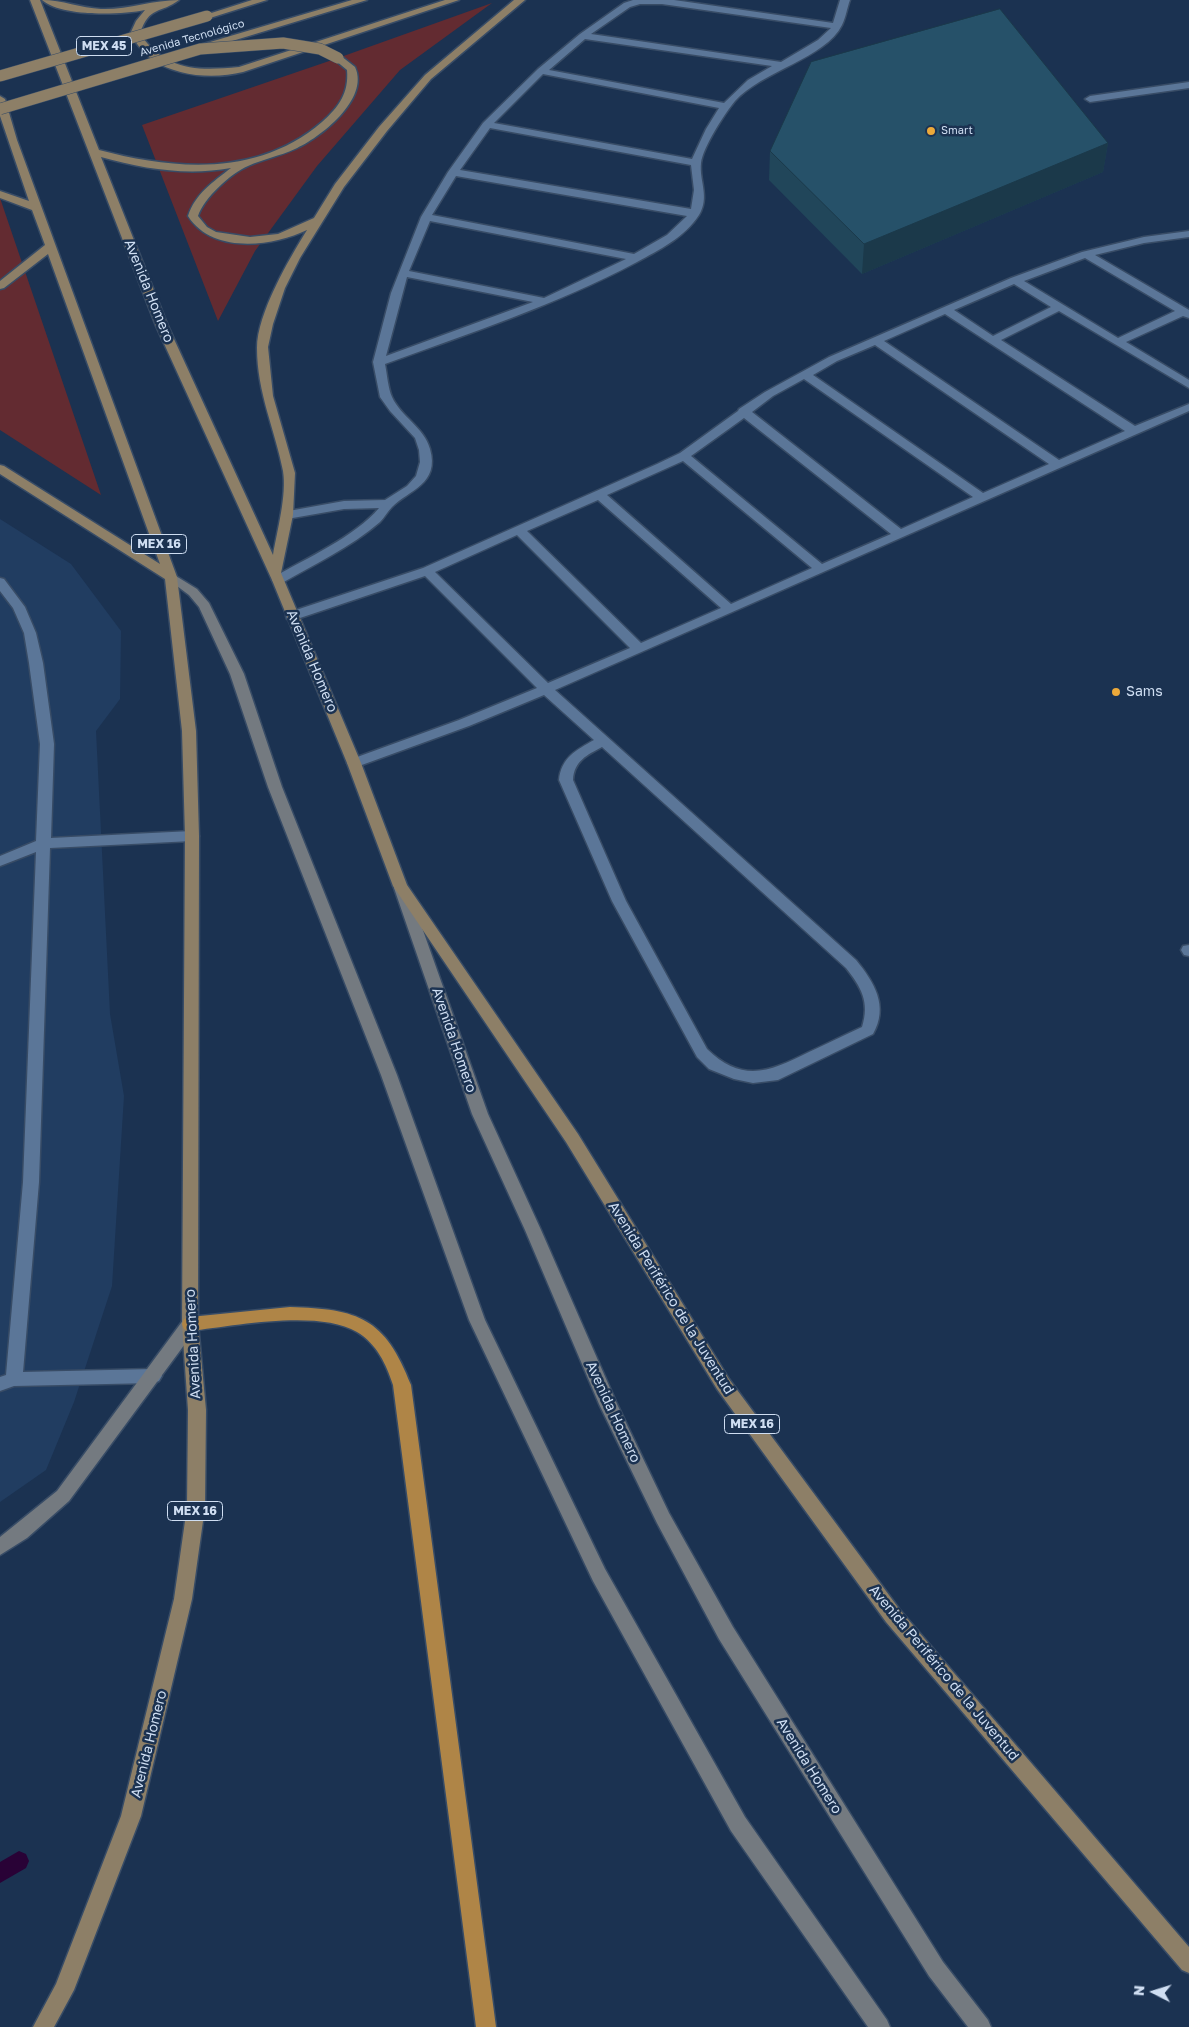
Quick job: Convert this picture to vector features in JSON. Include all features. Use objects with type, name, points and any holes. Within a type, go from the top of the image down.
[{"type":"highway","points":[[190,1324],[269,1314],[304,1314],[332,1317],[358,1324],[379,1340],[394,1361],[402,1385],[486,2027]]},
{"type":"main road","points":[[47,0],[75,10],[103,12],[129,10],[174,0]]},
{"type":"main road","points":[[207,16],[225,0]]},
{"type":"main road","name":"Avenida Tecnológico","points":[[0,76],[262,0]]},
{"type":"main road","name":"Avenida Tecnológico","points":[[0,109],[362,0]]},
{"type":"main road","points":[[164,3],[148,12],[138,22],[134,34],[143,49],[158,62],[184,71],[215,73],[240,70],[454,0]]},
{"type":"main road","points":[[277,577],[287,515],[289,473],[267,396],[262,348],[267,324],[280,288],[339,186],[383,129],[428,77],[520,0]]},
{"type":"main road","name":"Avenida Homero","points":[[36,4],[162,326],[277,577],[354,763],[400,886],[480,1114],[533,1230],[608,1404],[663,1518],[726,1633],[936,1969],[981,2027]]},
{"type":"main road","points":[[94,152],[145,164],[189,169],[242,164],[291,149],[322,129],[345,105],[354,85],[352,69],[338,58],[320,49],[282,44],[200,49]]},
{"type":"main road","name":"Avenida Homero","points":[[0,99],[12,140],[171,577],[189,731],[192,836],[190,1324],[197,1410],[196,1507],[183,1599],[131,1816],[64,1990],[43,2027]]},
{"type":"main road","points":[[242,164],[208,191],[195,205],[192,216],[198,224],[211,234],[238,240],[263,239],[288,235],[320,219]]},
{"type":"main road","points":[[0,194],[37,208]]},
{"type":"main road","points":[[0,286],[51,246]]},
{"type":"main road","points":[[0,469],[171,577],[193,592],[205,606],[237,674],[275,787],[389,1075],[477,1320],[599,1576],[738,1824],[880,2027]]},
{"type":"main road","name":"Avenida Periférico de la Juventud","points":[[400,886],[572,1138],[723,1384],[893,1616],[1157,1924]]},
{"type":"main road","points":[[0,1547],[21,1532],[62,1496],[190,1324]]},
{"type":"main road","points":[[1157,1924],[1189,1957]]},
{"type":"main road","name":"MEX 16","points":[[1157,1924],[1189,1963]]},
{"type":"street","points":[[379,362],[545,302],[594,281],[677,234],[694,214],[700,192],[696,163],[707,134],[726,106],[750,83],[812,48],[836,26],[845,0]]},
{"type":"street","points":[[277,577],[338,546],[364,528],[377,518],[388,504],[411,489],[422,476],[426,462],[425,450],[420,437],[394,409],[386,397],[379,362],[396,293],[426,217],[454,172],[487,125],[541,71],[583,36],[627,5],[645,1],[662,1],[836,26]]},
{"type":"street","points":[[583,36],[782,65]]},
{"type":"street","points":[[541,71],[726,106]]},
{"type":"street","points":[[1090,99],[1189,85]]},
{"type":"street","points":[[487,125],[696,163]]},
{"type":"street","points":[[454,172],[694,214]]},
{"type":"street","points":[[426,217],[636,258]]},
{"type":"street","points":[[292,616],[427,571],[684,456],[743,411],[804,374],[875,340],[1015,280],[1086,254],[1144,240],[1189,234]]},
{"type":"street","points":[[1086,254],[1186,314]]},
{"type":"street","points":[[403,273],[545,302]]},
{"type":"street","points":[[1015,280],[1189,384]]},
{"type":"street","points":[[993,340],[1059,307]]},
{"type":"street","points":[[946,310],[1134,431]]},
{"type":"street","points":[[1118,342],[1186,314]]},
{"type":"street","points":[[875,340],[1058,465]]},
{"type":"street","points":[[804,374],[982,498]]},
{"type":"street","points":[[354,763],[464,723],[546,689],[1189,407]]},
{"type":"street","points":[[743,411],[899,534]]},
{"type":"street","points":[[684,456],[820,569]]},
{"type":"street","points":[[600,495],[730,609]]},
{"type":"street","points":[[287,515],[344,505],[388,504]]},
{"type":"street","points":[[519,530],[639,649]]},
{"type":"street","points":[[427,571],[546,689],[603,740],[851,964],[868,985],[874,1002],[874,1016],[868,1030],[778,1074],[753,1077],[734,1073],[714,1065],[702,1053],[619,901],[566,780],[567,766],[572,760],[603,740]]},
{"type":"street","points":[[0,582],[19,607],[30,633],[47,744],[31,1182],[7,1381],[153,1376]]},
{"type":"street","points":[[0,861],[44,843],[192,836]]},
{"type":"shaded area","points":[[492,3],[400,70],[317,166],[255,251],[218,321],[142,125]]},
{"type":"shaded area","points":[[0,198],[101,495],[0,430]]},
{"type":"shaded area","points":[[0,519],[71,564],[121,631],[120,699],[96,731],[110,1014],[124,1096],[112,1286],[74,1402],[46,1470],[0,1502]]},
{"type":"building","name":"Smart","points":[[1000,9],[1108,143],[864,244],[770,151],[811,62]]},
{"type":"waterway","points":[[0,1873],[19,1861]]},
{"type":"place","name":"Smart","points":[[931,131]]},
{"type":"place","name":"Sams","points":[[1116,692]]}]
